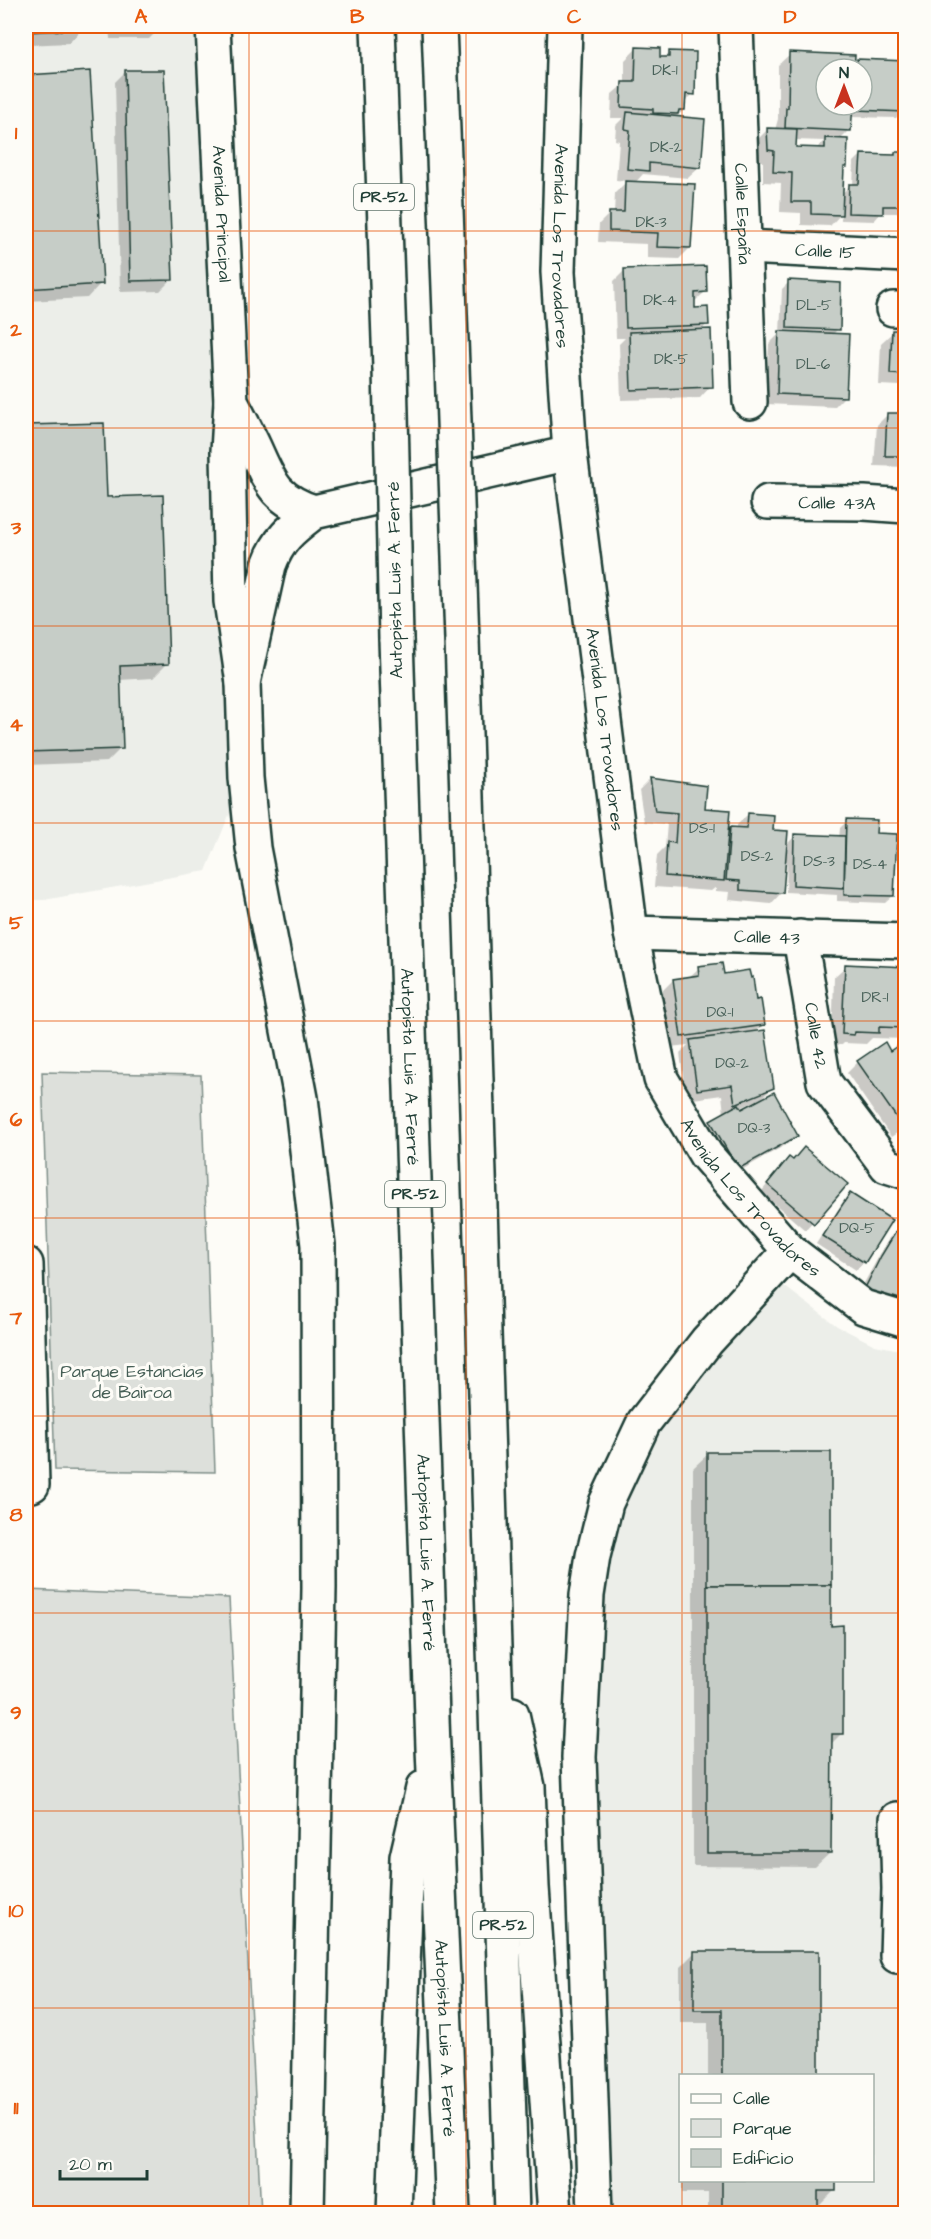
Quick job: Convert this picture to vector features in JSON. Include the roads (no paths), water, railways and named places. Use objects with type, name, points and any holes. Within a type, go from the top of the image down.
[{"type":"main road","name":"Avenida Principal","points":[[213,26],[231,402],[228,451],[231,601],[243,683]]},
{"type":"main road","name":"Autopista Luis A. Ferré","points":[[378,26],[433,1748],[453,2214]]},
{"type":"main road","name":"PR-52","points":[[439,26],[462,639],[512,2214]]},
{"type":"main road","name":"Avenida Los Trovadores","points":[[566,26],[558,272],[570,453],[631,933],[662,1079],[706,1155],[790,1251],[863,1307],[906,1320]]},
{"type":"main road","name":"Calle España","points":[[736,26],[750,402]]},
{"type":"main road","name":"Calle 15","points":[[745,248],[906,255]]},
{"type":"main road","points":[[231,402],[254,446],[264,474],[278,493],[298,507],[314,512]]},
{"type":"main road","points":[[307,2214],[319,1588],[318,1245],[301,1098],[253,848],[246,778],[243,683],[269,565],[276,547],[293,528],[314,512],[570,453]]},
{"type":"main road","name":"Calle 43A","points":[[768,502],[906,506]]},
{"type":"main road","name":"Calle 43","points":[[631,933],[906,940]]},
{"type":"main road","name":"Calle 42","points":[[800,937],[824,1082],[887,1166],[906,1172]]},
{"type":"main road","points":[[595,2214],[579,1757],[587,1595],[593,1556],[606,1503],[644,1422],[706,1341],[790,1251]]},
{"type":"main road","points":[[26,1264],[32,1485]]},
{"type":"main road","points":[[495,1636],[528,1787],[532,1887],[555,2214]]},
{"type":"main road","points":[[394,2214],[407,1857],[433,1748]]},
{"type":"main road","points":[[897,1820],[902,1889],[897,1956]]},
{"type":"park label","name":"Parque Estancias de Bairoa","points":[[132,1381]]}]
